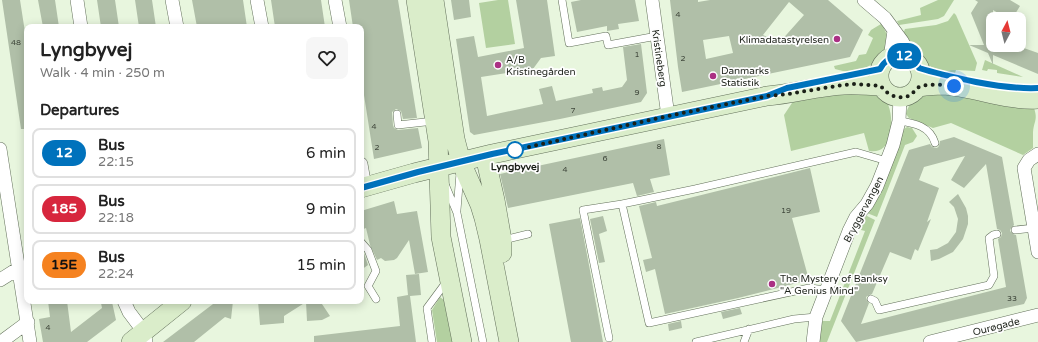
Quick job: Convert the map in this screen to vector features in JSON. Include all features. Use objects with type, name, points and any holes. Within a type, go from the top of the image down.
[{"type":"street","points":[[77,0],[81,24]]},
{"type":"street","points":[[172,0],[176,24]]},
{"type":"street","points":[[257,0],[261,24]]},
{"type":"street","points":[[335,0],[339,24]]},
{"type":"street","points":[[416,0],[438,141],[441,237],[462,342]]},
{"type":"street","points":[[434,0],[455,139],[461,162],[480,205],[484,218],[509,342]]},
{"type":"street","name":"Kristineberg","points":[[652,0],[668,116]]},
{"type":"street","points":[[864,0],[885,18],[902,41],[915,63],[921,78],[918,87],[910,95],[900,97],[889,94],[884,71],[894,31]]},
{"type":"street","points":[[364,188],[484,156],[668,116],[767,96],[855,84],[884,71],[900,56],[937,74],[1008,88],[1038,88]]},
{"type":"street","points":[[918,87],[933,85],[948,86],[1017,98],[1038,99]]},
{"type":"street","name":"Bryggervangen","points":[[813,342],[816,317],[849,231],[856,217],[867,204],[877,186],[887,161],[899,121],[900,97]]},
{"type":"street","points":[[0,149],[24,298]]},
{"type":"street","points":[[1038,154],[1029,160],[1024,168],[1038,252]]},
{"type":"street","points":[[484,156],[495,200],[503,246],[497,278]]},
{"type":"street","points":[[0,280],[19,268]]},
{"type":"street","points":[[25,304],[30,342]]},
{"type":"street","points":[[125,304],[140,339],[179,304]]},
{"type":"street","name":"Ourøgade","points":[[930,342],[1038,315]]},
{"type":"street","points":[[1,342],[28,322]]},
{"type":"lane","points":[[562,0],[569,43],[606,36],[608,45],[657,36]]},
{"type":"lane","points":[[397,114],[398,125],[434,121]]},
{"type":"lane","points":[[899,121],[916,124],[928,130],[935,143]]},
{"type":"lane","points":[[609,338],[583,210],[622,204],[856,152],[887,161]]},
{"type":"lane","points":[[457,213],[461,162]]},
{"type":"lane","points":[[438,167],[457,213],[483,342]]},
{"type":"lane","points":[[622,204],[649,323],[809,288],[827,290]]},
{"type":"lane","points":[[1015,230],[1034,228]]},
{"type":"lane","points":[[502,240],[528,234]]},
{"type":"lane","points":[[871,299],[875,300],[879,310],[989,285],[994,276],[989,238],[997,234]]},
{"type":"lane","points":[[364,245],[368,250],[376,271],[368,286],[376,299]]},
{"type":"lane","points":[[432,342],[427,308],[449,278]]},
{"type":"lane","points":[[696,342],[794,319],[816,317]]},
{"type":"lane","points":[[744,342],[749,329]]},
{"type":"green space","points":[[508,0],[515,44],[486,48],[479,3]]},
{"type":"green space","points":[[938,0],[954,0],[944,16],[938,19],[899,25],[897,21],[921,15],[920,8]]},
{"type":"green space","points":[[954,13],[977,63],[975,71],[956,70],[955,73],[929,66],[917,57],[903,34],[905,29],[936,25],[948,21]]},
{"type":"green space","points":[[881,24],[888,39],[885,52],[881,58],[869,66],[851,72],[835,69],[834,66],[856,61],[859,55],[866,54],[873,38],[868,35],[871,30]]},
{"type":"green space","points":[[985,60],[1023,77],[997,73],[997,70],[982,70]]},
{"type":"green space","points":[[855,88],[871,90],[879,93],[888,103],[891,128],[888,142],[884,147],[877,151],[869,151],[864,133],[791,151],[784,115],[794,100]]},
{"type":"green space","points":[[927,91],[1034,108],[1036,118],[1033,132],[1033,148],[1023,155],[951,123],[933,128],[909,118],[906,114],[911,103],[916,97]]},
{"type":"green space","points":[[907,127],[912,128],[917,136],[913,142],[905,145],[877,217],[867,213],[898,147],[904,129]]},
{"type":"green space","points":[[865,215],[875,220],[827,342],[818,342],[820,323],[823,321],[830,321],[865,231],[857,229]]},
{"type":"green space","points":[[440,297],[444,300],[453,342],[437,342],[432,310]]},
{"type":"building","points":[[2,0],[20,0],[24,26],[24,129],[21,129]]},
{"type":"building","points":[[38,0],[55,0],[59,24],[42,24]]},
{"type":"building","points":[[97,0],[115,0],[119,24],[101,24]]},
{"type":"building","points":[[135,0],[152,0],[156,24],[139,24]]},
{"type":"building","points":[[192,0],[243,0],[247,24],[196,24]]},
{"type":"building","points":[[271,0],[321,0],[325,24],[275,24]]},
{"type":"building","points":[[349,0],[398,0],[417,118],[403,119],[401,111],[396,109],[392,112],[393,125],[394,128],[398,130],[418,128],[422,148],[374,159],[364,95],[364,24],[353,24]]},
{"type":"building","points":[[451,0],[469,0],[471,17],[454,20]]},
{"type":"building","name":"A/B Kristinegården","points":[[516,0],[547,0],[555,56],[541,58],[533,69],[481,77],[487,116],[543,104],[539,89],[552,86],[556,101],[593,93],[592,89],[602,87],[603,91],[622,87],[627,80],[623,47],[641,44],[647,93],[641,102],[474,135],[470,132],[456,39],[474,36],[478,57],[524,48]]},
{"type":"building","points":[[581,0],[635,0],[639,21],[618,24],[619,29],[607,31],[607,26],[577,32],[571,2]]},
{"type":"building","points":[[670,0],[698,0],[698,2],[710,0],[828,0],[863,30],[850,57],[682,92]],"holes":[[[789,2],[804,15],[779,43],[763,35]],[[729,36],[733,53],[706,59],[703,40]]]},
{"type":"building","points":[[975,0],[1010,0],[1020,6],[1016,12],[996,12],[993,10],[993,12],[986,12],[986,52],[1026,52],[1026,49],[1038,53],[1038,74],[993,55],[993,65],[988,53],[969,45],[984,45],[971,13],[978,2]]},
{"type":"building","points":[[954,137],[1002,157],[1014,225],[1010,231],[1016,235],[1027,298],[1024,304],[856,342],[841,321],[909,150],[930,144],[932,147],[937,148],[940,141]],"holes":[[[965,156],[951,180],[964,188],[986,164],[997,229],[1002,233],[1001,237],[998,239],[1006,287],[861,324],[869,303],[866,297],[872,294],[890,252],[911,260],[915,249],[918,251],[931,219],[927,222],[939,188],[919,180],[924,167]]]},
{"type":"building","points":[[664,139],[670,175],[650,179],[654,192],[637,196],[633,183],[508,208],[500,174]]},
{"type":"building","points":[[810,168],[820,212],[792,218],[809,280],[738,298],[665,314],[655,269],[646,272],[643,260],[652,258],[639,206],[656,202],[657,206]]},
{"type":"building","points":[[958,194],[966,208],[968,216],[968,224],[963,239],[953,252],[931,261],[930,250],[937,249],[948,243],[956,232],[958,219],[954,207],[949,202]]},
{"type":"building","points":[[394,201],[397,214],[417,211],[428,272],[415,274],[409,240],[394,260],[385,261],[381,258],[377,260],[370,245],[366,228],[364,229],[364,210]]},
{"type":"building","points":[[603,216],[607,231],[599,234],[605,262],[599,263],[590,219]]},
{"type":"building","points":[[580,218],[603,342],[571,342],[549,224]]},
{"type":"building","points":[[364,253],[368,265],[364,268]]},
{"type":"building","points":[[419,274],[421,295],[410,296],[416,342],[314,342],[314,336],[400,326],[397,297],[408,295],[406,275]]},
{"type":"building","points":[[48,304],[67,304],[71,332],[102,308],[101,304],[112,304],[116,320],[87,342],[43,342],[39,319],[50,317]]},
{"type":"building","points":[[213,304],[233,304],[231,319],[225,317],[194,342],[163,342]]},
{"type":"building","points":[[258,304],[303,304],[284,316],[284,323],[260,325]]},
{"type":"building","points":[[306,304],[322,304],[330,316],[322,320],[307,321]]},
{"type":"building","points":[[740,308],[742,314],[723,319],[721,312]]},
{"type":"building","points":[[681,321],[682,328],[669,331],[668,324]]},
{"type":"bus line","name":"12","points":[[364,187],[414,173],[488,156],[668,116],[767,96],[787,88],[880,69],[888,59],[893,56],[908,57],[917,64],[919,68],[955,78],[1008,88],[1038,88]]},
{"type":"place","name":"Klimadatastyrelsen","points":[[837,39]]},
{"type":"place","name":"A/B Kristinegården","points":[[498,65]]},
{"type":"place","name":"Danmarks Statistik","points":[[713,76]]},
{"type":"place","name":"Lyngbyvej","points":[[515,150]]},
{"type":"place","name":"The Mystery of Banksy \"A Genius Mind\"","points":[[772,284]]},
{"type":"route","points":[[515,150],[710,107],[828,86],[855,84],[881,86],[885,91],[894,97],[905,97],[914,92],[918,87],[933,85],[954,86]]}]
